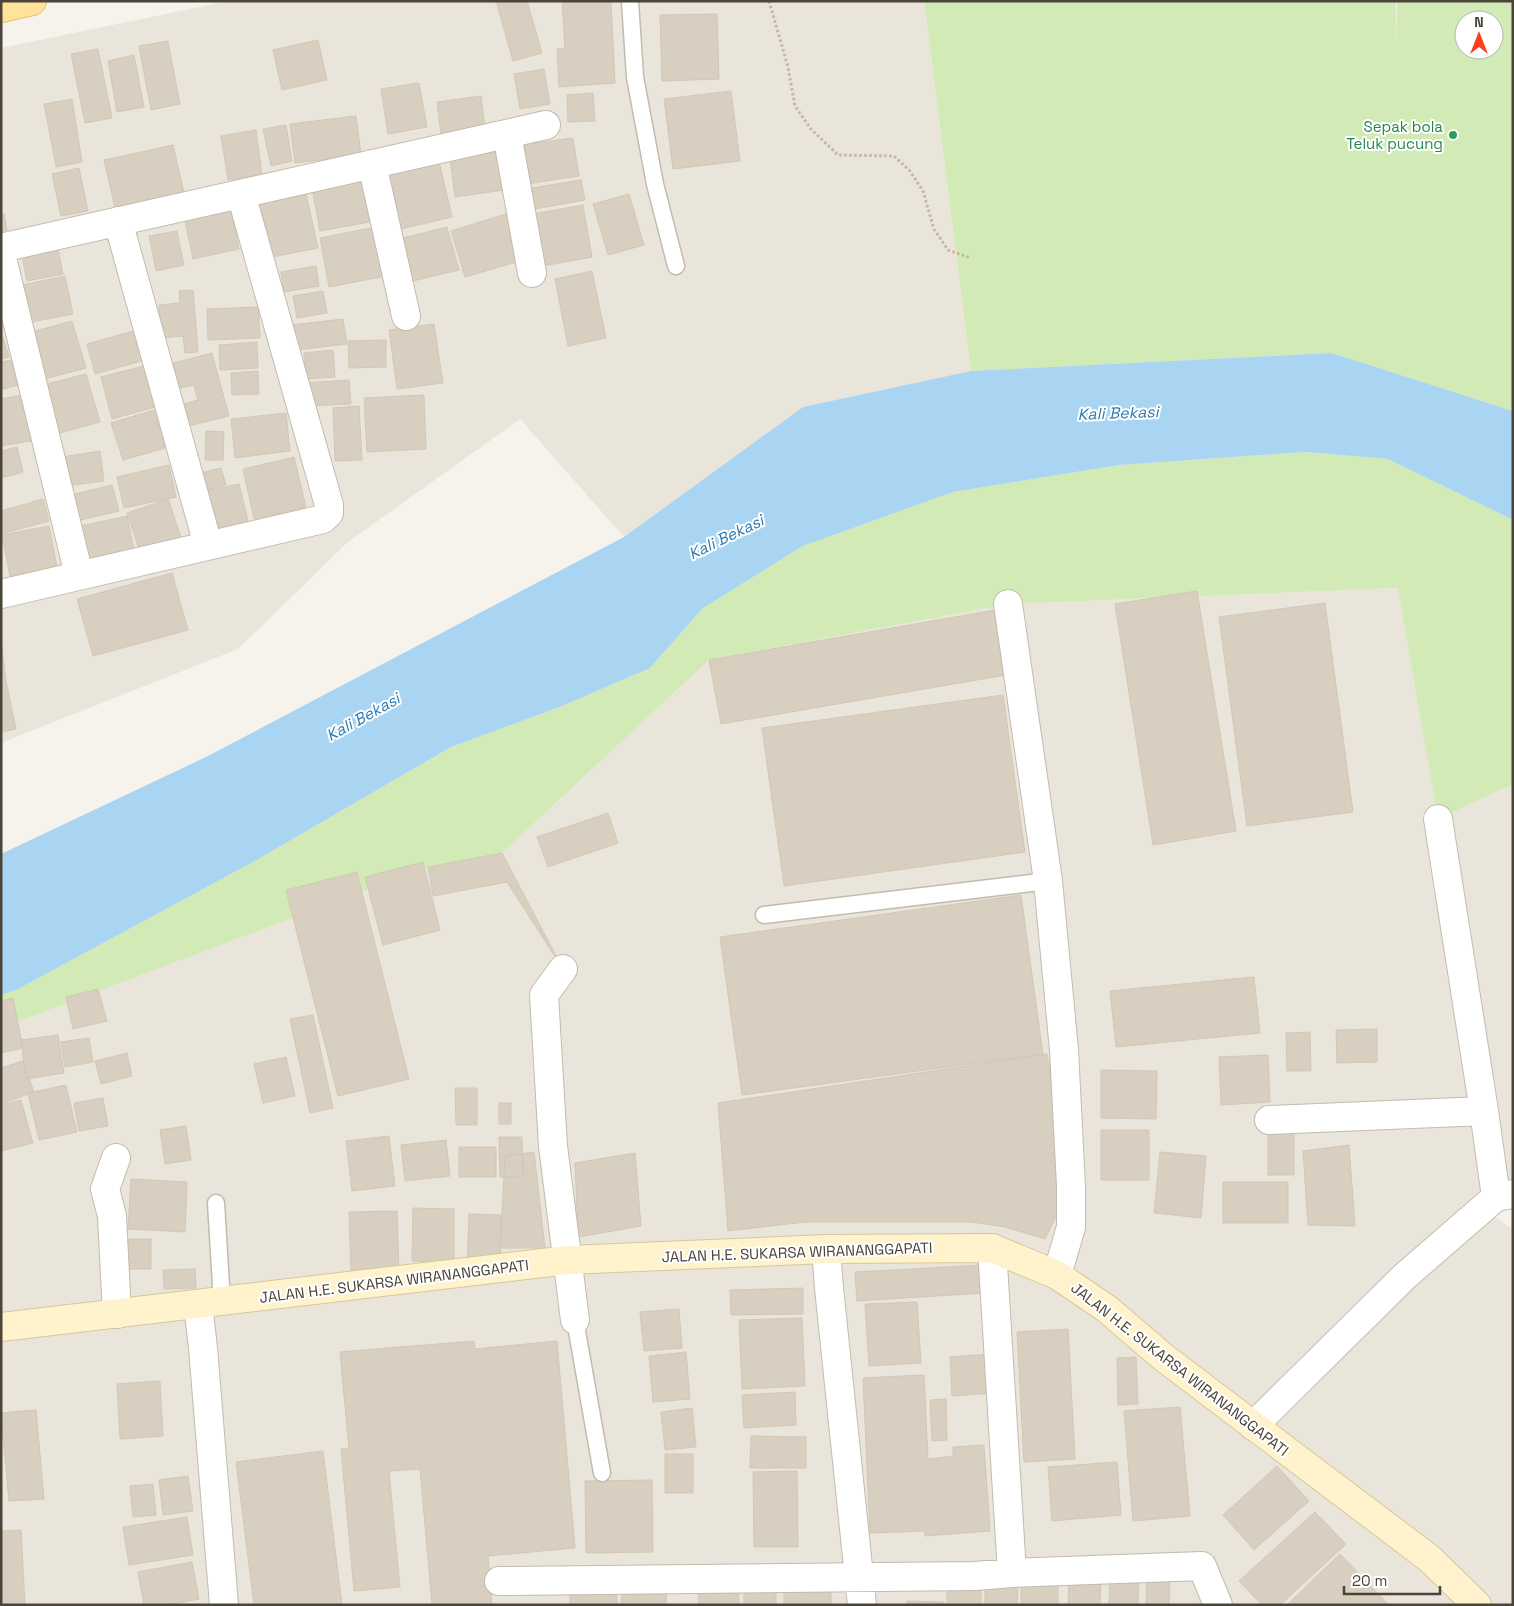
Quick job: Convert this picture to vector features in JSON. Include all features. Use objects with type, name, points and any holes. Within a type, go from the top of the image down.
[{"type":"main road","points":[[1,8],[32,1]]},
{"type":"street","points":[[1,248],[546,124]]},
{"type":"street","points":[[507,134],[532,273]]},
{"type":"street","points":[[372,164],[406,316]]},
{"type":"street","points":[[1,594],[323,519],[327,516],[330,509],[241,194]]},
{"type":"street","points":[[118,222],[208,545]]},
{"type":"street","points":[[1,254],[79,575]]},
{"type":"street","points":[[1008,604],[1048,881],[1064,1050],[1071,1186],[1071,1227],[1057,1275]]},
{"type":"street","points":[[1253,1426],[1404,1276],[1504,1195],[1484,1111],[1438,819]]},
{"type":"street","points":[[563,969],[544,995],[554,1146],[575,1320]]},
{"type":"street","points":[[1270,1120],[1484,1111]]},
{"type":"street","points":[[116,1158],[106,1189],[112,1216],[117,1314]]},
{"type":"street","points":[[992,1248],[1012,1573]]},
{"type":"street","name":"JALAN H.E. SUKARSA WIRANANGGAPATI","points":[[1,1327],[568,1260],[826,1249],[992,1248],[1057,1275],[1107,1309],[1163,1357],[1430,1559],[1477,1605]]},
{"type":"street","points":[[826,1249],[862,1605]]},
{"type":"street","points":[[210,1303],[203,1348],[224,1605]]},
{"type":"street","points":[[499,1581],[975,1576],[1202,1566],[1218,1605]]},
{"type":"lane","points":[[630,1],[635,77],[655,184],[676,266]]},
{"type":"lane","points":[[764,915],[1048,881]]},
{"type":"lane","points":[[210,1303],[216,1202]]},
{"type":"lane","points":[[575,1320],[602,1474]]},
{"type":"path","points":[[769,1],[788,67],[795,106],[811,129],[838,154],[894,156],[910,171],[923,192],[934,229],[948,250],[971,258]]},
{"type":"shaded area","points":[[229,1],[924,1],[971,371],[803,407],[624,537],[520,419],[348,542],[238,649],[1,743],[1,48]]},
{"type":"shaded area","points":[[1399,588],[1438,819],[1513,784],[1513,1193],[1483,1208],[1513,1230],[1513,1605],[1,1605],[1,1028],[428,867],[502,853],[709,660],[1008,604]]},
{"type":"green space","points":[[924,1],[1396,1],[1396,45],[1397,1],[1513,1],[1513,411],[1332,353],[971,371]]},
{"type":"green space","points":[[1306,452],[1388,459],[1513,520],[1513,784],[1438,819],[1398,588],[1008,604],[709,660],[502,853],[428,867],[1,1028],[1,995],[18,989],[253,862],[451,747],[562,706],[650,668],[703,608],[803,546],[953,492],[1119,465]]},
{"type":"water","name":"Kali Bekasi","points":[[1332,353],[1513,411],[1513,520],[1388,459],[1306,452],[1119,465],[953,492],[803,546],[703,608],[650,668],[562,706],[451,747],[253,862],[18,989],[1,995],[1,854],[206,757],[624,537],[803,407],[971,371]]},
{"type":"building","points":[[496,1],[527,1],[542,53],[513,61]]},
{"type":"building","points":[[562,1],[611,1],[615,83],[559,87],[557,49],[565,48]]},
{"type":"building","points":[[717,14],[719,79],[662,81],[660,15]]},
{"type":"building","points":[[318,40],[327,80],[282,90],[273,50]]},
{"type":"building","points":[[168,41],[180,104],[151,110],[139,46]]},
{"type":"building","points":[[98,49],[112,118],[85,123],[71,54]]},
{"type":"building","points":[[134,55],[144,107],[117,112],[108,61]]},
{"type":"building","points":[[544,69],[550,104],[520,109],[514,74]]},
{"type":"building","points":[[419,83],[427,127],[388,134],[381,89]]},
{"type":"building","points":[[731,91],[740,161],[673,169],[664,99]]},
{"type":"building","points":[[593,93],[595,121],[568,122],[567,95]]},
{"type":"building","points":[[481,96],[485,128],[441,134],[437,102]]},
{"type":"building","points":[[72,99],[82,162],[56,167],[44,104]]},
{"type":"building","points":[[356,116],[361,155],[295,163],[290,124]]},
{"type":"building","points":[[286,125],[292,161],[271,166],[263,129]]},
{"type":"building","points":[[256,130],[262,175],[228,180],[221,136]]},
{"type":"building","points":[[573,138],[579,176],[526,184],[520,145]]},
{"type":"building","points":[[173,145],[184,193],[115,208],[104,160]]},
{"type":"building","points":[[499,151],[504,190],[455,197],[450,158]]},
{"type":"building","points":[[438,157],[452,217],[401,229],[387,169]]},
{"type":"building","points":[[79,168],[88,211],[61,216],[52,174]]},
{"type":"building","points":[[367,178],[375,221],[320,231],[312,188]]},
{"type":"building","points":[[581,180],[585,200],[529,210],[526,189]]},
{"type":"building","points":[[305,189],[318,248],[272,257],[259,199]]},
{"type":"building","points":[[629,194],[644,245],[608,255],[593,204]]},
{"type":"building","points":[[230,205],[239,249],[193,259],[184,216]]},
{"type":"building","points":[[583,205],[592,257],[537,267],[528,215]]},
{"type":"building","points":[[4,214],[7,230],[1,232],[1,215]]},
{"type":"building","points":[[506,214],[520,261],[465,277],[451,231]]},
{"type":"building","points":[[381,226],[391,275],[329,287],[320,238]]},
{"type":"building","points":[[447,227],[459,270],[409,282],[399,239]]},
{"type":"building","points":[[177,231],[184,265],[156,271],[149,236]]},
{"type":"building","points":[[57,244],[63,274],[27,281],[21,252]]},
{"type":"building","points":[[316,266],[319,286],[284,292],[281,272]]},
{"type":"building","points":[[592,271],[606,338],[568,346],[555,279]]},
{"type":"building","points":[[65,276],[73,314],[31,322],[23,285]]},
{"type":"building","points":[[193,290],[198,352],[185,353],[183,336],[162,338],[159,305],[180,303],[179,291]]},
{"type":"building","points":[[323,291],[327,313],[297,318],[293,296]]},
{"type":"building","points":[[258,307],[260,338],[208,340],[207,309]]},
{"type":"building","points":[[343,319],[347,344],[295,350],[292,325]]},
{"type":"building","points":[[72,321],[86,368],[41,380],[28,333]]},
{"type":"building","points":[[434,324],[443,383],[397,389],[389,330]]},
{"type":"building","points":[[137,330],[145,360],[95,374],[87,344]]},
{"type":"building","points":[[1,332],[9,357],[1,359]]},
{"type":"building","points":[[386,340],[386,367],[349,368],[348,341]]},
{"type":"building","points":[[257,342],[258,368],[220,370],[219,345]]},
{"type":"building","points":[[333,350],[335,377],[306,379],[304,353]]},
{"type":"building","points":[[212,353],[229,416],[184,427],[177,406],[198,400],[194,385],[173,390],[166,365]]},
{"type":"building","points":[[11,360],[18,385],[1,390],[1,362]]},
{"type":"building","points":[[144,366],[155,407],[112,419],[101,377]]},
{"type":"building","points":[[258,371],[259,394],[232,395],[231,373]]},
{"type":"building","points":[[86,374],[100,422],[56,434],[42,385]]},
{"type":"building","points":[[349,380],[351,404],[304,406],[303,383]]},
{"type":"building","points":[[23,395],[31,441],[1,446],[1,399]]},
{"type":"building","points":[[424,395],[426,449],[367,452],[364,398]]},
{"type":"building","points":[[359,406],[362,460],[335,461],[333,408]]},
{"type":"building","points":[[154,410],[165,448],[123,460],[111,423]]},
{"type":"building","points":[[286,413],[290,451],[235,458],[231,419]]},
{"type":"building","points":[[206,431],[224,432],[223,460],[205,460]]},
{"type":"building","points":[[17,447],[23,472],[1,478],[1,451]]},
{"type":"building","points":[[100,451],[104,481],[66,486],[62,457]]},
{"type":"building","points":[[294,457],[306,507],[254,519],[243,469]]},
{"type":"building","points":[[169,465],[176,497],[124,508],[117,477]]},
{"type":"building","points":[[221,468],[226,485],[197,493],[192,475]]},
{"type":"building","points":[[239,484],[250,529],[208,538],[198,493]]},
{"type":"building","points":[[112,485],[119,511],[72,522],[66,496]]},
{"type":"building","points":[[43,499],[49,521],[1,534],[1,511]]},
{"type":"building","points":[[168,499],[182,540],[140,552],[127,513]]},
{"type":"building","points":[[127,516],[134,550],[80,563],[72,528]]},
{"type":"building","points":[[49,526],[58,572],[11,581],[2,535]]},
{"type":"building","points":[[172,573],[188,630],[93,656],[77,599]]},
{"type":"building","points":[[1197,591],[1236,831],[1153,845],[1115,604]]},
{"type":"building","points":[[1325,603],[1353,812],[1247,826],[1219,617]]},
{"type":"building","points":[[995,610],[1006,675],[721,724],[709,660]]},
{"type":"building","points":[[1,639],[6,681],[16,729],[1,732]]},
{"type":"building","points":[[1003,695],[1025,852],[784,886],[762,728]]},
{"type":"building","points":[[608,813],[618,843],[548,867],[537,837]]},
{"type":"building","points":[[502,853],[563,969],[507,882],[433,896],[428,867]]},
{"type":"building","points":[[423,862],[440,930],[383,945],[365,877]]},
{"type":"building","points":[[357,872],[409,1079],[338,1096],[286,890]]},
{"type":"building","points":[[1021,895],[1043,1054],[742,1095],[720,937]]},
{"type":"building","points":[[1254,977],[1260,1033],[1116,1047],[1110,991]]},
{"type":"building","points":[[98,989],[107,1021],[73,1029],[66,997]]},
{"type":"building","points":[[13,998],[23,1048],[1,1053],[1,1001]]},
{"type":"building","points":[[313,1015],[333,1108],[310,1113],[290,1019]]},
{"type":"building","points":[[1377,1029],[1377,1062],[1337,1063],[1336,1030]]},
{"type":"building","points":[[1310,1032],[1311,1071],[1287,1071],[1286,1033]]},
{"type":"building","points":[[58,1035],[64,1073],[26,1079],[21,1040]]},
{"type":"building","points":[[89,1038],[93,1062],[65,1067],[61,1042]]},
{"type":"building","points":[[127,1053],[132,1076],[101,1084],[95,1061]]},
{"type":"building","points":[[1047,1054],[1071,1186],[1045,1239],[1005,1227],[971,1222],[805,1222],[728,1231],[718,1103]]},
{"type":"building","points":[[1268,1055],[1270,1102],[1221,1105],[1219,1057]]},
{"type":"building","points":[[286,1057],[295,1096],[263,1103],[254,1064]]},
{"type":"building","points":[[23,1061],[34,1092],[3,1103],[1,1098],[1,1068]]},
{"type":"building","points":[[1101,1070],[1157,1071],[1156,1119],[1101,1118]]},
{"type":"building","points":[[66,1085],[77,1132],[39,1140],[28,1093]]},
{"type":"building","points":[[455,1088],[477,1088],[477,1125],[456,1125]]},
{"type":"building","points":[[103,1098],[108,1126],[79,1131],[74,1103]]},
{"type":"building","points":[[21,1100],[33,1143],[1,1151],[1,1105]]},
{"type":"building","points":[[499,1103],[511,1103],[511,1124],[499,1124]]},
{"type":"building","points":[[186,1126],[191,1160],[165,1164],[160,1130]]},
{"type":"building","points":[[1268,1128],[1294,1128],[1294,1175],[1268,1175]]},
{"type":"building","points":[[1101,1130],[1149,1130],[1149,1180],[1101,1180]]},
{"type":"building","points":[[389,1136],[395,1186],[352,1191],[346,1141]]},
{"type":"building","points":[[499,1137],[522,1137],[523,1177],[500,1177]]},
{"type":"building","points":[[446,1140],[450,1176],[405,1181],[401,1145]]},
{"type":"building","points":[[1349,1145],[1355,1226],[1308,1225],[1303,1151]]},
{"type":"building","points":[[459,1147],[496,1147],[496,1177],[459,1177]]},
{"type":"building","points":[[534,1152],[545,1248],[500,1248],[505,1156]]},
{"type":"building","points":[[1160,1152],[1206,1156],[1201,1218],[1154,1213]]},
{"type":"building","points":[[635,1153],[641,1226],[578,1237],[575,1163]]},
{"type":"building","points":[[131,1179],[187,1182],[185,1232],[128,1229]]},
{"type":"building","points":[[1223,1182],[1288,1182],[1288,1223],[1223,1223]]},
{"type":"building","points":[[413,1208],[454,1209],[454,1262],[412,1261]]},
{"type":"building","points":[[397,1211],[399,1272],[351,1273],[349,1212]]},
{"type":"building","points":[[469,1214],[501,1215],[500,1271],[467,1271]]},
{"type":"building","points":[[125,1239],[151,1239],[151,1269],[125,1269]]},
{"type":"building","points":[[982,1265],[984,1293],[857,1301],[855,1272]]},
{"type":"building","points":[[195,1269],[196,1288],[164,1289],[163,1270]]},
{"type":"building","points":[[803,1288],[803,1314],[731,1315],[730,1290]]},
{"type":"building","points":[[917,1302],[921,1363],[869,1366],[865,1304]]},
{"type":"building","points":[[679,1309],[682,1348],[644,1351],[640,1312]]},
{"type":"building","points":[[802,1318],[805,1386],[742,1389],[739,1320]]},
{"type":"building","points":[[1068,1329],[1075,1459],[1024,1462],[1017,1332]]},
{"type":"building","points":[[474,1341],[475,1349],[557,1341],[575,1548],[488,1556],[492,1605],[432,1605],[420,1469],[389,1471],[400,1587],[354,1591],[341,1449],[349,1449],[340,1352]]},
{"type":"building","points":[[686,1352],[690,1399],[653,1402],[649,1356]]},
{"type":"building","points":[[991,1354],[993,1393],[952,1396],[950,1357]]},
{"type":"building","points":[[1136,1357],[1138,1404],[1118,1405],[1117,1358]]},
{"type":"building","points":[[924,1375],[928,1459],[953,1456],[953,1447],[984,1445],[990,1531],[925,1536],[925,1531],[870,1533],[863,1378]]},
{"type":"building","points":[[160,1381],[163,1436],[120,1439],[117,1384]]},
{"type":"building","points":[[795,1392],[796,1425],[744,1428],[742,1395]]},
{"type":"building","points":[[946,1399],[947,1440],[932,1441],[930,1400]]},
{"type":"building","points":[[1180,1407],[1190,1516],[1133,1521],[1124,1411]]},
{"type":"building","points":[[692,1408],[696,1447],[665,1450],[661,1412]]},
{"type":"building","points":[[36,1410],[44,1499],[9,1501],[1,1413]]},
{"type":"building","points":[[751,1436],[806,1437],[806,1468],[750,1468]]},
{"type":"building","points":[[323,1451],[342,1605],[254,1605],[236,1462]]},
{"type":"building","points":[[665,1454],[693,1454],[693,1493],[665,1493]]},
{"type":"building","points":[[1117,1462],[1121,1515],[1052,1521],[1048,1467]]},
{"type":"building","points":[[1277,1466],[1309,1501],[1254,1550],[1223,1515]]},
{"type":"building","points":[[797,1471],[798,1547],[754,1547],[753,1472]]},
{"type":"building","points":[[188,1476],[193,1511],[163,1515],[159,1480]]},
{"type":"building","points":[[652,1480],[653,1552],[586,1553],[585,1481]]},
{"type":"building","points":[[153,1484],[156,1515],[133,1517],[130,1486]]},
{"type":"building","points":[[1315,1512],[1346,1544],[1280,1605],[1262,1605],[1239,1581]]},
{"type":"building","points":[[187,1517],[193,1555],[129,1565],[123,1527]]},
{"type":"building","points":[[21,1530],[25,1605],[1,1605],[1,1531]]},
{"type":"building","points":[[1340,1554],[1387,1603],[1386,1605],[1287,1605]]},
{"type":"building","points":[[192,1562],[199,1599],[169,1605],[144,1605],[138,1572]]},
{"type":"building","points":[[1110,1574],[1139,1574],[1138,1605],[1109,1605]]},
{"type":"building","points":[[1021,1575],[1058,1575],[1058,1605],[1021,1605]]},
{"type":"building","points":[[1069,1575],[1101,1577],[1100,1605],[1068,1605]]},
{"type":"building","points":[[1147,1578],[1170,1578],[1169,1605],[1146,1605]]},
{"type":"building","points":[[985,1581],[1018,1582],[1017,1605],[985,1605]]},
{"type":"building","points":[[744,1582],[776,1582],[776,1605],[744,1605]]},
{"type":"building","points":[[570,1583],[616,1583],[617,1605],[570,1605]]},
{"type":"building","points":[[738,1584],[739,1605],[699,1605],[698,1585]]},
{"type":"building","points":[[947,1584],[981,1584],[981,1605],[947,1605]]},
{"type":"building","points":[[648,1585],[667,1585],[666,1605],[647,1605]]},
{"type":"building","points":[[784,1587],[831,1587],[831,1605],[784,1605]]},
{"type":"building","points":[[622,1588],[646,1588],[646,1605],[621,1605]]},
{"type":"building","points":[[907,1601],[944,1602],[944,1605],[907,1605]]},
{"type":"place","name":"Sepak bola Teluk pucung","points":[[1453,135]]}]
